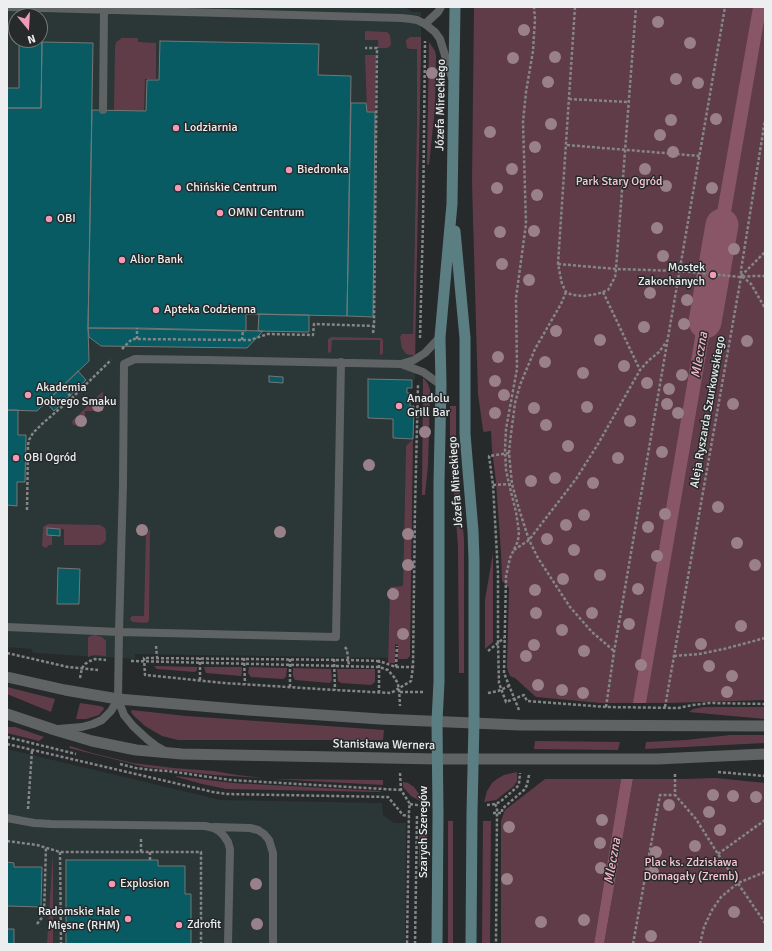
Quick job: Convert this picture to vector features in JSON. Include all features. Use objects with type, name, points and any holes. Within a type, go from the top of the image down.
[{"type":"main road","name":"Józefa Mireckiego","points":[[437,721],[439,687],[440,337],[452,204],[455,7]]},
{"type":"main road","name":"Józefa Mireckiego","points":[[452,204],[465,338],[465,434],[474,560],[473,759]]},
{"type":"main road","name":"Szarych Szeregów","points":[[437,721],[437,944]]},
{"type":"main road","points":[[471,944],[473,759]]},
{"type":"street","name":"Stanisława Wernera","points":[[7,677],[77,692],[118,698],[256,711],[380,719],[523,725],[765,726]]},
{"type":"street","name":"Stanisława Wernera","points":[[8,714],[55,730],[118,746],[136,750],[169,753],[438,759],[657,759],[765,754]]},
{"type":"lane","points":[[7,7],[401,18],[417,20],[435,32],[440,39],[454,87]]},
{"type":"lane","points":[[425,24],[438,12],[441,7]]},
{"type":"lane","points":[[103,110],[104,10]]},
{"type":"lane","points":[[401,364],[414,360],[425,353],[440,337]]},
{"type":"lane","points":[[169,753],[156,746],[133,726],[124,715],[118,698],[124,364],[135,359],[401,364],[424,372],[441,384]]},
{"type":"lane","points":[[7,627],[119,632],[336,637],[341,362]]},
{"type":"lane","points":[[55,730],[82,728],[102,720],[111,711],[118,698]]},
{"type":"lane","points":[[7,818],[50,824],[205,826],[250,828],[258,830],[269,840],[273,853],[273,944]]},
{"type":"lane","points":[[205,826],[219,830],[228,842],[230,849],[228,944]]},
{"type":"path","points":[[518,710],[504,673],[506,585],[509,564],[518,541],[519,532],[505,454],[506,429],[517,369],[516,298],[526,224],[523,122],[526,92],[533,51],[535,19],[534,7]]},
{"type":"path","points":[[576,7],[558,264],[562,284],[566,292],[572,295],[584,296],[597,294],[608,290],[615,277],[636,7]]},
{"type":"path","points":[[606,707],[614,652],[725,7]]},
{"type":"path","points":[[365,48],[377,48],[373,333]]},
{"type":"path","points":[[569,99],[629,102]]},
{"type":"path","name":"Aleja Ryszarda Szurkowskiego","points":[[665,707],[741,277],[765,120]]},
{"type":"path","points":[[567,145],[700,156]]},
{"type":"path","points":[[741,277],[765,252]]},
{"type":"path","points":[[558,264],[616,270],[680,271],[741,277],[765,276]]},
{"type":"path","points":[[741,277],[751,284],[765,308]]},
{"type":"path","points":[[566,292],[561,304],[535,349],[520,385],[515,402],[509,453],[510,484],[529,540],[538,558],[570,607],[592,632],[614,652]]},
{"type":"path","points":[[603,292],[640,370]]},
{"type":"path","points":[[313,334],[314,324],[374,326]]},
{"type":"path","points":[[137,328],[137,339]]},
{"type":"path","points":[[242,340],[243,330]]},
{"type":"path","points":[[514,551],[529,540],[576,479],[598,444],[640,370],[659,352],[667,341]]},
{"type":"path","points":[[27,510],[29,440],[33,433],[42,424],[72,398]]},
{"type":"path","points":[[509,453],[489,456],[498,573],[499,683],[506,702],[524,694],[527,701],[606,707],[678,708],[710,703],[765,704]]},
{"type":"path","points":[[492,485],[510,484]]},
{"type":"path","points":[[336,637],[347,650],[349,666]]},
{"type":"path","points":[[674,656],[724,650],[765,638]]},
{"type":"path","points":[[396,667],[397,646]]},
{"type":"path","points":[[7,653],[68,667],[98,670]]},
{"type":"path","points":[[379,661],[378,693],[290,688],[145,675],[144,658],[244,658],[379,661],[396,667],[413,667]]},
{"type":"path","points":[[200,658],[200,680]]},
{"type":"path","points":[[244,658],[245,684]]},
{"type":"path","points":[[77,692],[82,668],[85,664],[95,659],[144,662],[379,667],[388,670],[394,677],[400,692]]},
{"type":"path","points":[[290,659],[290,688]]},
{"type":"path","points":[[334,660],[335,690]]},
{"type":"path","points":[[64,751],[69,734]]},
{"type":"path","points":[[7,737],[78,754]]},
{"type":"path","points":[[7,744],[227,794],[388,797],[403,815],[409,816]]},
{"type":"path","points":[[27,822],[32,750]]},
{"type":"path","points":[[113,762],[136,768],[230,780],[401,790]]},
{"type":"path","points":[[675,774],[675,795],[696,819],[765,923]]},
{"type":"path","points":[[495,813],[502,813],[502,809],[524,790],[528,785],[529,775]]},
{"type":"path","points":[[634,944],[633,940],[660,795],[675,795]]},
{"type":"path","points":[[407,944],[410,804]]},
{"type":"path","points":[[495,804],[496,944]]},
{"type":"path","points":[[415,944],[417,815]]},
{"type":"path","points":[[718,854],[765,820]]},
{"type":"path","points":[[7,840],[46,847],[60,852],[201,852],[201,944]]},
{"type":"path","points":[[37,924],[44,915],[46,847]]},
{"type":"path","points":[[60,852],[61,944]]},
{"type":"path","points":[[150,852],[150,860]]},
{"type":"path","points":[[700,944],[704,927],[712,910],[721,897],[738,883],[765,872]]},
{"type":"shaded area","name":"OMNI Centrum","points":[[7,7],[405,7],[412,12],[421,12],[421,37],[417,49],[413,334],[416,337],[415,380],[412,380],[412,388],[407,388],[407,393],[410,393],[410,406],[414,406],[413,439],[406,446],[403,586],[390,587],[388,658],[135,654],[135,659],[34,653],[32,652],[32,649],[7,647]]},
{"type":"shaded area","points":[[7,749],[221,800],[382,803],[383,815],[394,823],[406,823],[405,944],[7,944]]},
{"type":"green space","name":"Park Stary Ogród","points":[[474,7],[765,7],[765,700],[669,703],[601,703],[536,697],[515,678],[510,676],[507,667],[509,588],[502,581],[496,482],[491,431],[484,432],[483,430],[478,394],[472,183]]},
{"type":"green space","points":[[365,31],[387,32],[390,35],[390,46],[387,48],[378,48],[378,40],[365,40]]},
{"type":"green space","points":[[410,37],[421,37],[415,355],[406,354],[402,348],[400,337],[402,334],[413,334],[417,49],[407,48],[406,40]]},
{"type":"green space","points":[[122,38],[138,38],[138,42],[156,43],[156,79],[145,79],[144,111],[114,110],[115,47],[116,42]]},
{"type":"green space","points":[[429,42],[435,51],[436,56],[435,108],[429,165],[427,164]]},
{"type":"green space","points":[[365,55],[376,55],[375,112],[367,112]]},
{"type":"green space","points":[[332,337],[381,338],[383,340],[383,353],[380,355],[380,340],[332,340],[331,352],[329,353],[328,339]]},
{"type":"green space","points":[[423,378],[428,384],[430,390],[428,465],[425,495],[422,495]]},
{"type":"green space","points":[[103,391],[103,411],[85,411],[85,426],[73,425],[73,420]]},
{"type":"green space","points":[[450,406],[456,406],[456,459],[464,539],[464,673],[459,673],[458,547],[454,491],[450,463]]},
{"type":"green space","points":[[413,439],[410,656],[407,659],[398,659],[398,645],[395,644],[395,663],[388,663],[390,587],[403,586],[406,446]]},
{"type":"green space","points":[[48,524],[100,525],[105,528],[106,540],[100,545],[64,545],[64,529],[47,528],[47,535],[52,535],[52,545],[49,545],[46,548],[42,546],[43,527]]},
{"type":"green space","points":[[150,529],[149,621],[146,623],[133,622],[130,620],[132,616],[144,616],[146,532]]},
{"type":"green space","points":[[493,553],[493,642],[485,649],[485,600]]},
{"type":"green space","points":[[95,635],[102,637],[106,641],[106,656],[94,655],[88,657],[88,638]]},
{"type":"green space","points":[[154,666],[197,667],[197,670],[195,672],[157,669]]},
{"type":"green space","points":[[204,667],[242,667],[242,672],[241,676],[206,673]]},
{"type":"green space","points":[[249,667],[287,668],[286,677],[283,679],[251,677],[248,673]]},
{"type":"green space","points":[[293,668],[331,669],[332,680],[330,683],[295,680],[293,676]]},
{"type":"green space","points":[[337,669],[375,669],[375,682],[371,685],[341,683],[338,681]]},
{"type":"green space","points":[[7,687],[55,699],[51,712],[7,694]]},
{"type":"green space","points":[[80,703],[100,706],[104,709],[99,715],[86,719],[76,719]]},
{"type":"green space","points":[[703,707],[765,707],[765,719],[689,712],[693,709]]},
{"type":"green space","points":[[132,710],[186,716],[384,730],[383,740],[178,740],[162,736],[145,726],[134,716],[131,712]]},
{"type":"green space","points":[[7,727],[15,727],[44,737],[39,741],[7,733]]},
{"type":"green space","points":[[730,735],[765,735],[765,743],[645,749],[646,742],[686,740]]},
{"type":"green space","points":[[535,741],[620,742],[618,750],[534,749]]},
{"type":"green space","points":[[70,746],[133,763],[214,771],[263,778],[214,775],[145,767],[69,748]]},
{"type":"green space","points":[[517,772],[517,781],[514,786],[496,800],[484,802],[487,791],[492,783],[504,775]]},
{"type":"green space","points":[[176,776],[233,783],[381,791],[226,789],[202,784]]},
{"type":"green space","name":"Plac ks. Zdzisława Domagały (Zremb)","points":[[716,778],[765,783],[765,944],[604,944],[633,779]]},
{"type":"green space","points":[[273,779],[383,780],[383,785]]},
{"type":"green space","points":[[545,779],[621,779],[594,944],[501,944],[501,821],[505,810]]},
{"type":"green space","points":[[403,782],[414,787],[424,801],[420,801],[411,796],[403,787]]},
{"type":"green space","points":[[448,821],[453,821],[453,944],[448,944]]},
{"type":"green space","points":[[483,821],[491,821],[490,944],[482,944]]},
{"type":"green space","points":[[428,822],[426,849],[421,866],[419,867],[419,828]]},
{"type":"green space","points":[[53,852],[53,944],[47,944]]},
{"type":"water","points":[[753,7],[765,7],[765,15],[721,270],[707,269]]},
{"type":"water","points":[[705,278],[719,279],[646,703],[633,703]]},
{"type":"water","points":[[621,779],[633,779],[604,944],[594,944]]},
{"type":"building","name":"OMNI Centrum","points":[[160,41],[319,44],[318,75],[351,76],[347,316],[246,314],[246,331],[88,328],[92,110],[146,111],[147,80],[159,80]]},
{"type":"building","name":"OBI","points":[[48,42],[93,43],[88,328],[89,361],[37,411],[7,410],[7,108],[41,108],[42,48],[48,48]]},
{"type":"building","points":[[19,48],[42,48],[41,108],[7,108],[7,88],[19,88]]},
{"type":"building","points":[[351,103],[366,103],[367,112],[375,112],[373,317],[347,316]]},
{"type":"building","points":[[259,314],[309,315],[309,332],[258,331]]},
{"type":"building","points":[[88,328],[263,331],[247,348],[101,346],[89,337]]},
{"type":"building","points":[[78,371],[86,380],[54,411],[46,402]]},
{"type":"building","points":[[269,376],[283,377],[283,383],[269,382]]},
{"type":"building","points":[[368,379],[412,380],[412,388],[407,388],[407,393],[410,393],[410,406],[414,406],[413,439],[393,438],[393,419],[368,418]]},
{"type":"building","name":"OBI Ogród","points":[[7,410],[18,410],[18,435],[26,435],[25,482],[17,482],[17,506],[7,505]]},
{"type":"building","points":[[47,528],[60,529],[60,536],[47,535]]},
{"type":"building","points":[[58,568],[80,569],[79,604],[57,604]]},
{"type":"building","name":"Radomskie Hale Mięsne (RHM)","points":[[66,860],[158,860],[158,866],[185,866],[185,894],[191,894],[191,944],[66,944]]},
{"type":"building","points":[[7,862],[14,863],[14,867],[42,867],[41,907],[7,906]]},
{"type":"building","points":[[7,929],[14,929],[14,944],[7,944]]},
{"type":"waterway","name":"Mleczna","points":[[705,322],[722,225]]},
{"type":"place","name":"Lodziarnia","points":[[176,128]]},
{"type":"place","name":"Biedronka","points":[[289,170]]},
{"type":"place","name":"Chińskie Centrum","points":[[178,188]]},
{"type":"place","name":"OMNI Centrum","points":[[220,213]]},
{"type":"place","name":"OBI","points":[[49,219]]},
{"type":"place","name":"Alior Bank","points":[[122,260]]},
{"type":"place","name":"Mostek Zakochanych","points":[[713,275]]},
{"type":"place","name":"Apteka Codzienna","points":[[156,310]]},
{"type":"place","name":"Akademia Dobrego Smaku","points":[[28,395]]},
{"type":"place","name":"Anadolu Grill Bar","points":[[399,406]]},
{"type":"place","name":"OBI Ogród","points":[[16,458]]},
{"type":"place","name":"Explosion","points":[[112,884]]},
{"type":"place","name":"Radomskie Hale Mięsne (RHM)","points":[[128,919]]},
{"type":"place","name":"Zdrofit","points":[[179,925]]}]
